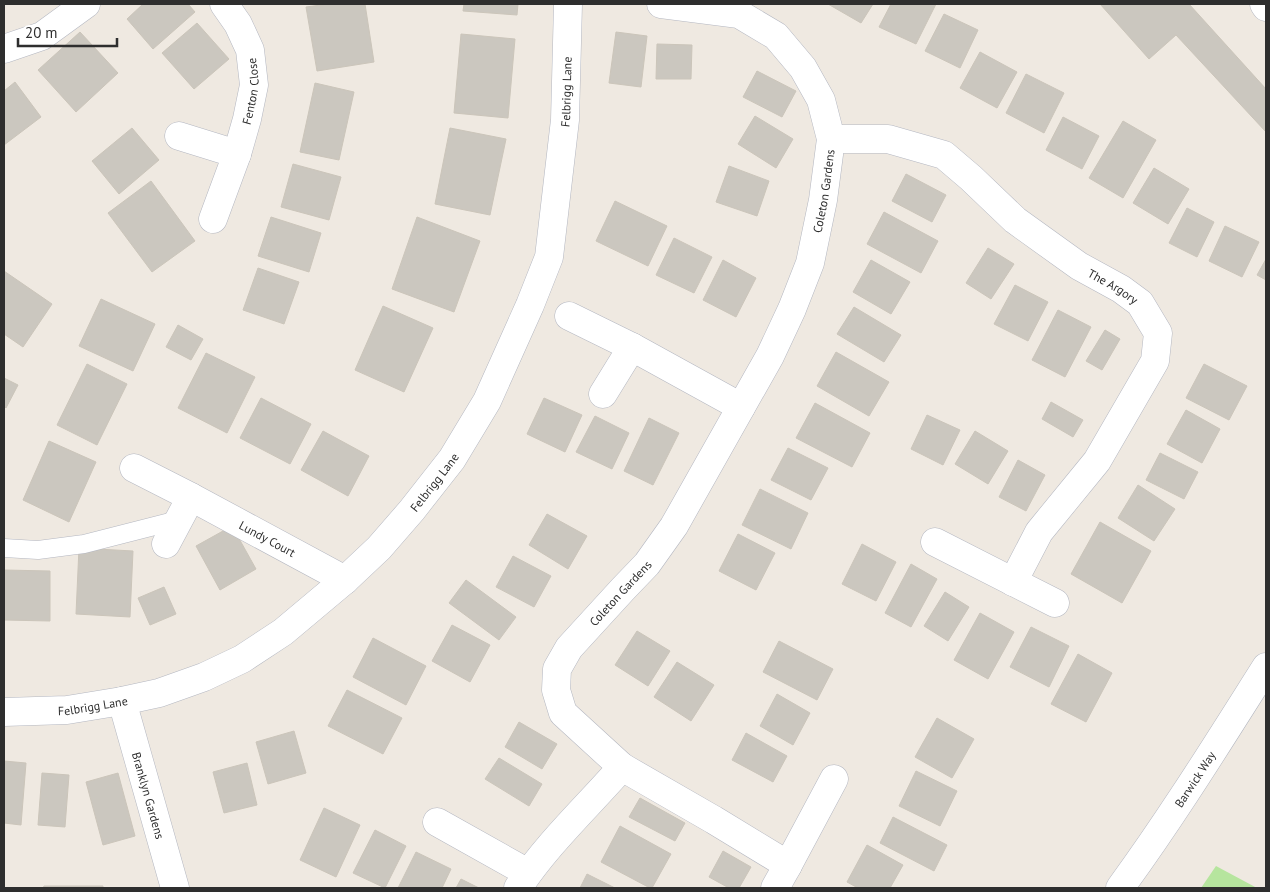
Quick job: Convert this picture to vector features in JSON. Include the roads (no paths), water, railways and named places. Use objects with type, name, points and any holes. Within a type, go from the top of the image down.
[{"type":"street","points":[[4,49],[42,36],[86,4]]},
{"type":"street","name":"Fenton Close","points":[[213,219],[237,154],[254,86],[250,50],[238,24],[224,4]]},
{"type":"street","name":"Felbrigg Lane","points":[[4,712],[67,710],[159,693],[204,677],[242,659],[283,632],[345,580],[379,548],[412,510],[452,459],[487,401],[530,306],[549,257],[564,120],[568,4]]},
{"type":"street","name":"Coleton Gardens","points":[[661,4],[739,14],[776,36],[803,68],[821,100],[831,139],[823,200],[810,263],[792,310],[770,356],[674,526],[647,564],[569,648],[556,669],[556,690],[564,713],[622,767],[714,820],[781,877],[834,779]]},
{"type":"street","points":[[179,136],[237,154]]},
{"type":"street","name":"The Argory","points":[[831,139],[888,139],[944,156],[971,178],[1015,220],[1079,266],[1122,289],[1140,303],[1158,333],[1155,361],[1097,461],[1039,532],[1013,582]]},
{"type":"street","points":[[569,316],[632,347],[740,407]]},
{"type":"street","points":[[603,394],[632,347]]},
{"type":"street","name":"Lundy Court","points":[[134,468],[185,508],[345,580]]},
{"type":"street","points":[[166,544],[185,508]]},
{"type":"street","points":[[935,542],[1055,602]]},
{"type":"street","name":"Barwick Way","points":[[1120,888],[1214,750],[1266,667]]},
{"type":"street","name":"Branklyn Gardens","points":[[122,701],[175,888]]},
{"type":"street","points":[[437,822],[523,881],[562,832],[622,767]]},
{"type":"lane","points":[[4,548],[38,550],[84,544],[185,508]]}]
